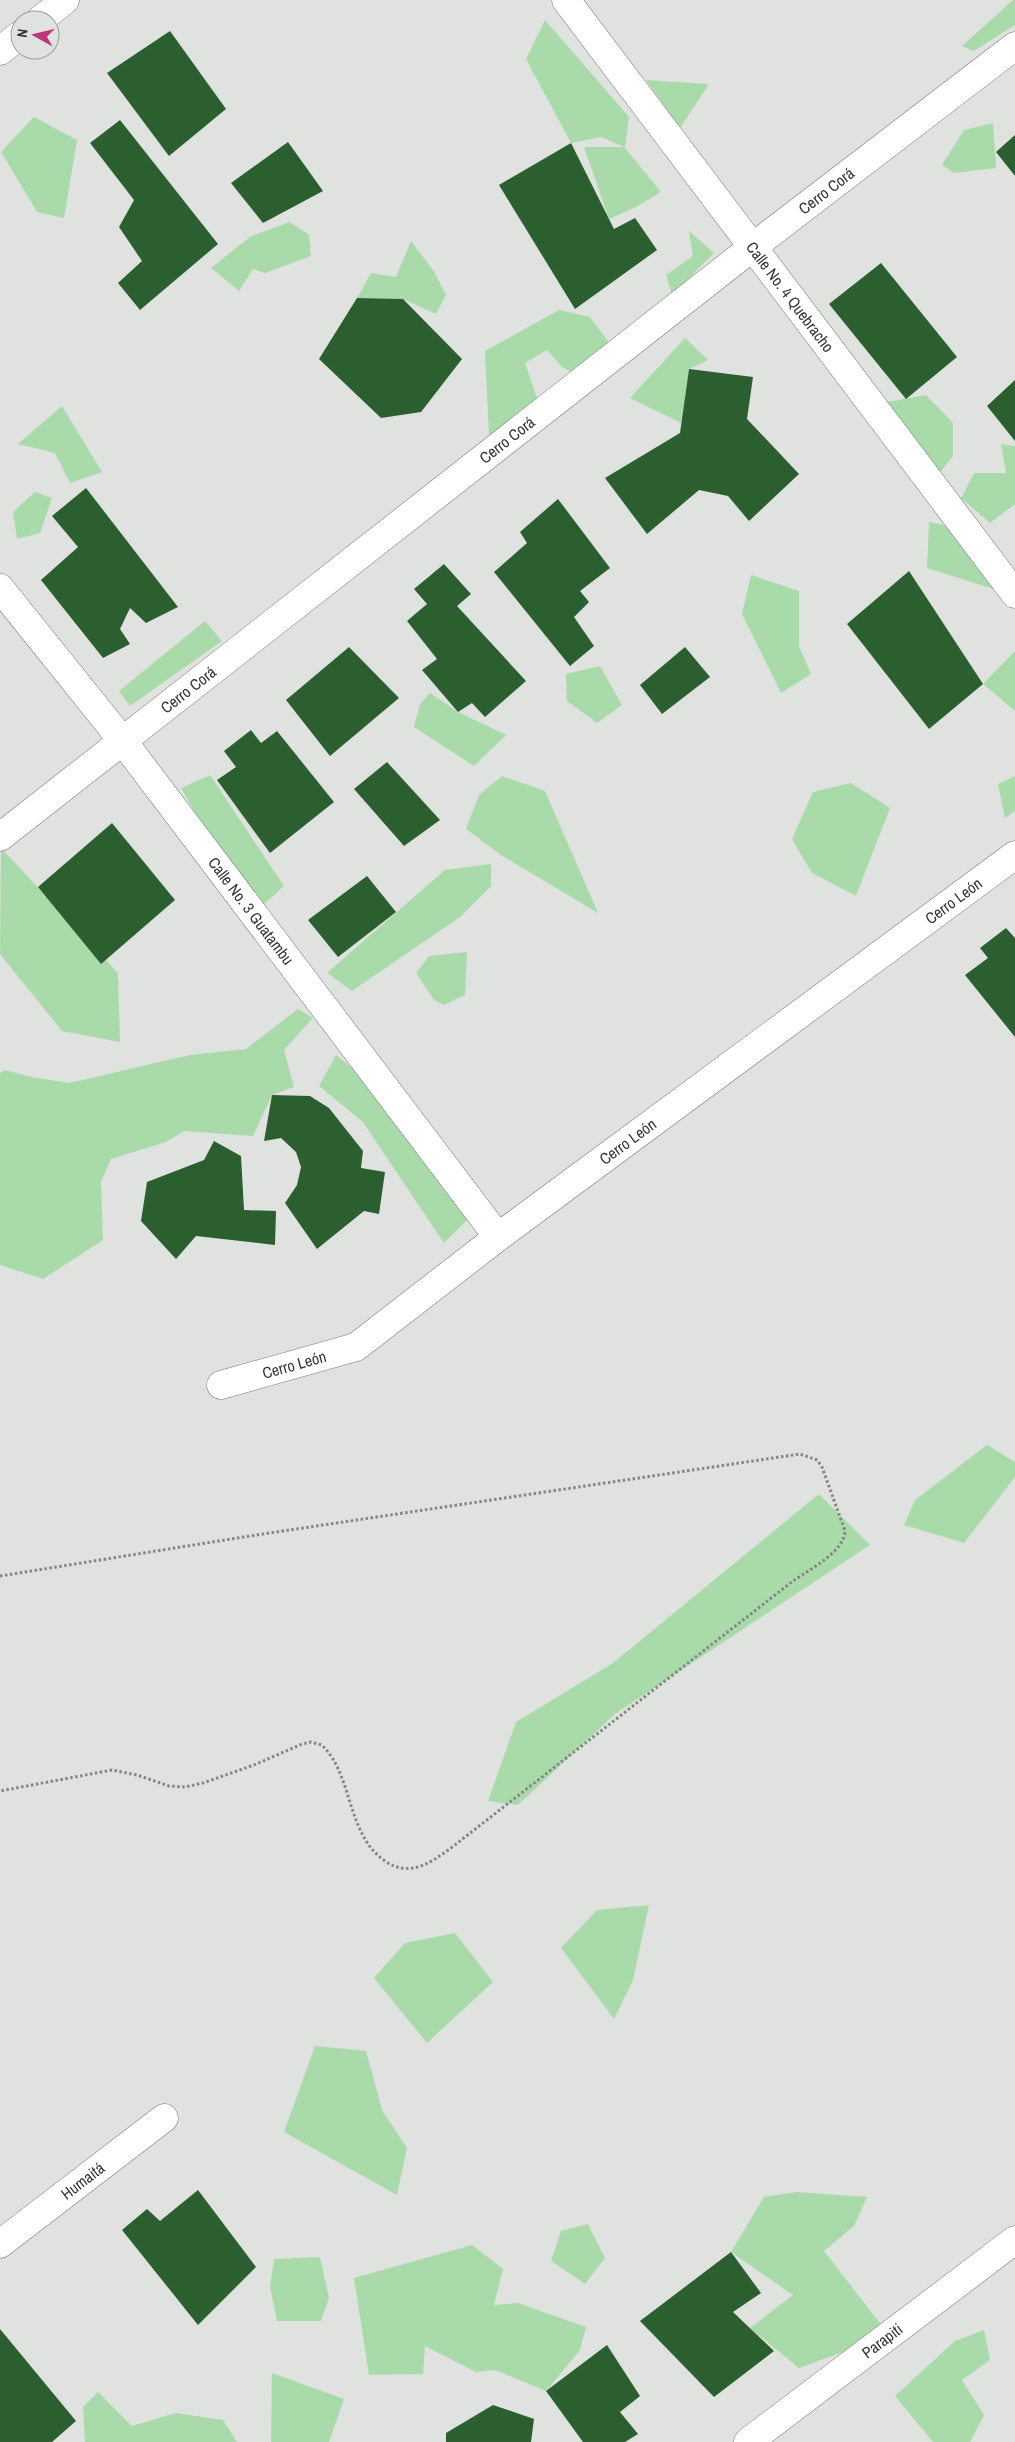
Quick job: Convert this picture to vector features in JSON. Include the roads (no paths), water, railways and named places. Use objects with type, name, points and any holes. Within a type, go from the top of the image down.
[{"type":"street","points":[[53,10],[66,0]]},
{"type":"street","name":"Calle No. 4 Quebracho","points":[[566,0],[754,246],[964,529],[1015,594]]},
{"type":"street","points":[[0,51],[10,43]]},
{"type":"street","name":"Cerro Corá","points":[[0,837],[754,246],[1015,46]]},
{"type":"street","name":"Calle No. 3 Guatambu","points":[[0,588],[122,740],[498,1237]]},
{"type":"street","name":"Cerro León","points":[[221,1385],[356,1347],[498,1237],[1015,855]]},
{"type":"street","name":"Humaitá","points":[[0,2244],[164,2118]]},
{"type":"street","name":"Parapiti","points":[[748,2442],[1015,2240]]}]
